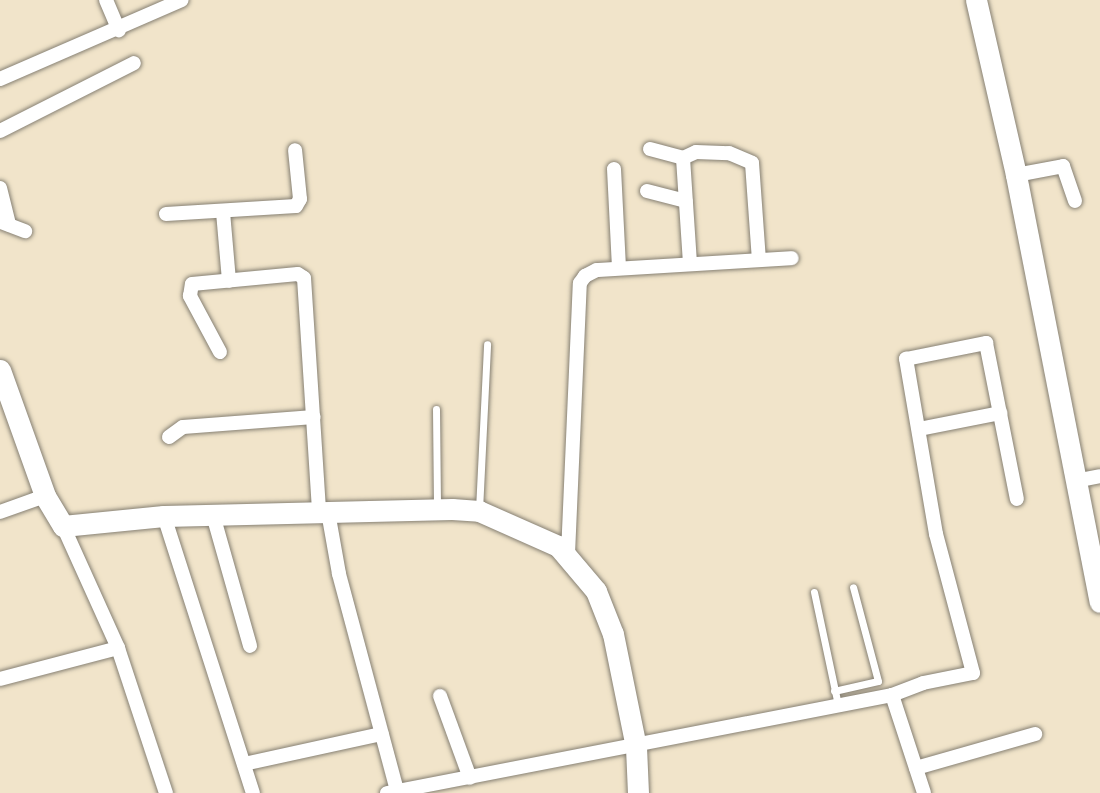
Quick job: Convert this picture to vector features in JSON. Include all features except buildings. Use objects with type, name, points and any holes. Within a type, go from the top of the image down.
[{"type":"main road","points":[[976,0],[1016,175],[1100,600]]},
{"type":"main road","points":[[0,370],[45,496],[63,526],[164,516],[437,508],[478,511],[538,534],[568,554],[596,592],[613,634],[636,747],[638,793]]},
{"type":"street","points":[[106,0],[119,30]]},
{"type":"street","points":[[0,79],[119,30],[181,0]]},
{"type":"street","points":[[0,131],[134,63]]},
{"type":"street","points":[[650,149],[684,158],[696,152],[729,153],[752,163],[759,260]]},
{"type":"street","points":[[166,214],[296,206],[300,199],[295,150]]},
{"type":"street","points":[[684,158],[690,264]]},
{"type":"street","points":[[1016,175],[1063,166],[1075,201]]},
{"type":"street","points":[[614,169],[620,268]]},
{"type":"street","points":[[0,188],[5,223],[25,231]]},
{"type":"street","points":[[647,191],[686,201]]},
{"type":"street","points":[[223,212],[229,281]]},
{"type":"street","points":[[568,554],[580,283],[597,270],[792,258]]},
{"type":"street","points":[[220,352],[190,289],[192,284],[298,274],[304,278],[324,512],[382,734],[392,792],[439,788],[470,778],[636,747],[836,698],[892,695],[923,683],[973,673],[936,534],[906,359],[986,343],[1017,499]]},
{"type":"street","points":[[919,429],[1000,413]]},
{"type":"street","points":[[169,437],[183,427],[314,417]]},
{"type":"street","points":[[1075,481],[1100,476]]},
{"type":"street","points":[[0,512],[45,496]]},
{"type":"street","points":[[213,514],[250,646]]},
{"type":"street","points":[[164,516],[253,793]]},
{"type":"street","points":[[63,526],[118,648],[166,793]]},
{"type":"street","points":[[0,678],[118,648]]},
{"type":"street","points":[[892,695],[924,793]]},
{"type":"street","points":[[440,696],[470,778]]},
{"type":"street","points":[[244,764],[382,734]]},
{"type":"street","points":[[916,768],[1035,734]]},
{"type":"lane","points":[[478,511],[487,344]]},
{"type":"lane","points":[[436,410],[437,508]]},
{"type":"lane","points":[[814,592],[836,698],[878,681],[853,587]]}]
